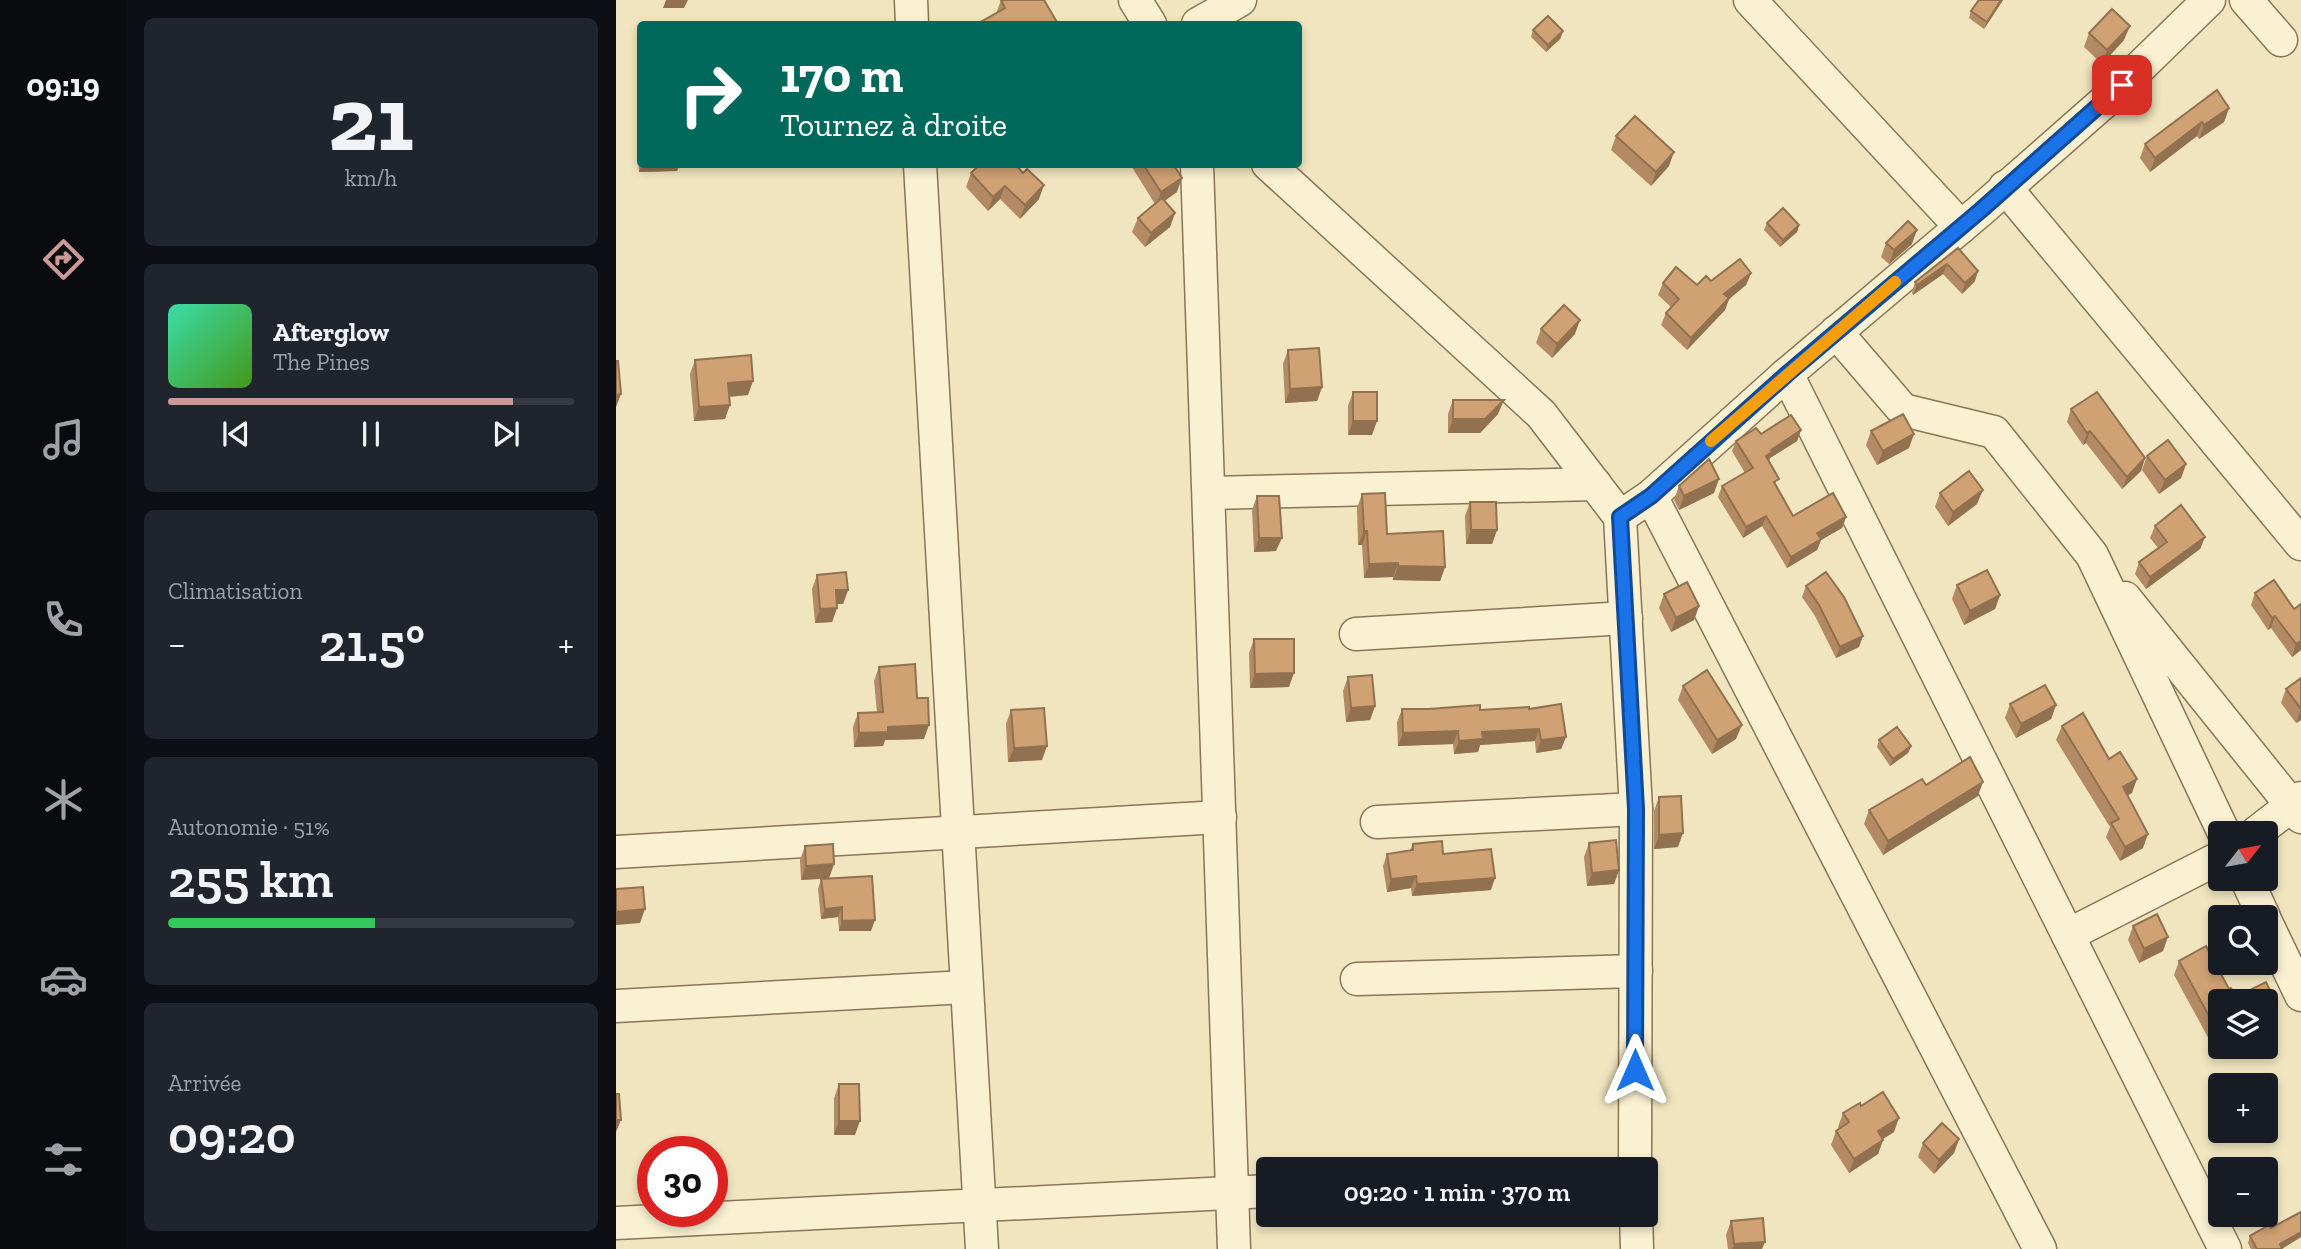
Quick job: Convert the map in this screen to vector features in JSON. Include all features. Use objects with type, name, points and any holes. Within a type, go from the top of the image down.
[{"type":"street","points":[[911,0],[912,21]]},
{"type":"street","points":[[1135,0],[1148,21]]},
{"type":"street","points":[[1203,21],[1240,0]]},
{"type":"street","points":[[1750,0],[1961,228]]},
{"type":"street","points":[[1620,517],[1651,496],[1787,374],[1961,228],[2104,102],[2209,0]]},
{"type":"street","points":[[2246,0],[2281,40]]},
{"type":"street","points":[[920,168],[982,1249]]},
{"type":"street","points":[[1197,168],[1234,1249]]},
{"type":"street","points":[[1272,168],[1541,414],[1620,517],[1636,809],[1635,1157]]},
{"type":"street","points":[[2005,187],[2301,544]]},
{"type":"street","points":[[1836,332],[1903,410],[1994,432],[2298,807],[2275,821]]},
{"type":"street","points":[[1787,374],[2225,1249]]},
{"type":"street","points":[[1210,493],[1595,484]]},
{"type":"street","points":[[1651,496],[2040,1249]]},
{"type":"street","points":[[2092,555],[2218,821]]},
{"type":"street","points":[[1356,634],[1626,618]]},
{"type":"street","points":[[1377,822],[1636,809]]},
{"type":"street","points":[[616,852],[1220,817]]},
{"type":"street","points":[[2067,934],[2208,864]]},
{"type":"street","points":[[2278,946],[2301,995]]},
{"type":"street","points":[[1357,979],[1636,971]]},
{"type":"street","points":[[616,1006],[966,987]]},
{"type":"street","points":[[616,1223],[1256,1191]]},
{"type":"street","points":[[1636,1227],[1637,1249]]},
{"type":"building","points":[[1001,0],[1044,0],[1056,21],[982,21],[1005,8]]},
{"type":"building","points":[[1979,0],[2001,0],[1987,22],[1971,11]]},
{"type":"building","points":[[2112,9],[2130,26],[2107,50],[2089,33]]},
{"type":"building","points":[[1548,16],[1563,31],[1548,45],[1533,30]]},
{"type":"building","points":[[2217,90],[2229,108],[2204,125],[2202,122],[2155,158],[2145,144]]},
{"type":"building","points":[[1635,116],[1674,152],[1656,172],[1616,136]]},
{"type":"building","points":[[976,168],[1019,168],[1023,173],[1027,169],[1044,185],[1025,205],[1005,186],[993,197],[971,173]]},
{"type":"building","points":[[1146,168],[1176,168],[1182,178],[1161,192]]},
{"type":"building","points":[[1162,198],[1175,213],[1151,233],[1138,218]]},
{"type":"building","points":[[1783,208],[1799,225],[1783,240],[1767,223]]},
{"type":"building","points":[[1908,221],[1917,230],[1894,250],[1886,243]]},
{"type":"building","points":[[1958,248],[1978,271],[1965,283],[1947,264],[1917,285],[1915,282]]},
{"type":"building","points":[[1740,259],[1751,273],[1724,294],[1729,298],[1691,338],[1666,313],[1679,299],[1663,283],[1676,267],[1697,285],[1706,276],[1711,281]]},
{"type":"building","points":[[1564,305],[1580,320],[1557,344],[1541,329]]},
{"type":"building","points":[[1319,348],[1322,387],[1290,389],[1288,350]]},
{"type":"building","points":[[751,355],[753,381],[728,383],[730,405],[699,407],[695,360]]},
{"type":"building","points":[[616,361],[621,394],[616,395]]},
{"type":"building","points":[[1353,392],[1377,392],[1377,421],[1353,421]]},
{"type":"building","points":[[2097,392],[2145,458],[2127,477],[2090,431],[2087,433],[2071,409]]},
{"type":"building","points":[[1453,400],[1504,400],[1485,419],[1453,419]]},
{"type":"building","points":[[1903,414],[1914,434],[1883,451],[1871,431]]},
{"type":"building","points":[[1791,415],[1801,430],[1766,456],[1779,479],[1774,482],[1793,516],[1833,493],[1846,517],[1817,533],[1821,539],[1791,557],[1766,516],[1746,527],[1722,486],[1753,468],[1736,441],[1756,428],[1761,434]]},
{"type":"building","points":[[2168,440],[2186,464],[2165,480],[2147,456]]},
{"type":"building","points":[[1709,459],[1719,479],[1684,496],[1679,486]]},
{"type":"building","points":[[1969,471],[1983,490],[1953,512],[1940,493]]},
{"type":"building","points":[[1385,493],[1387,534],[1443,531],[1445,567],[1398,566],[1398,563],[1369,564],[1362,494]]},
{"type":"building","points":[[1257,496],[1279,496],[1282,538],[1259,538]]},
{"type":"building","points":[[1470,502],[1496,502],[1497,530],[1471,530]]},
{"type":"building","points":[[2181,505],[2205,537],[2150,577],[2139,562],[2167,542],[2155,526]]},
{"type":"building","points":[[1987,570],[2000,595],[1970,611],[1957,585]]},
{"type":"building","points":[[846,572],[848,590],[836,590],[837,608],[820,609],[817,575]]},
{"type":"building","points":[[1826,572],[1844,597],[1863,636],[1840,647],[1819,605],[1806,586]]},
{"type":"building","points":[[2274,580],[2294,609],[2301,604],[2301,641],[2296,644],[2275,616],[2272,618],[2255,593]]},
{"type":"building","points":[[1687,582],[1699,606],[1676,618],[1664,594]]},
{"type":"building","points":[[1254,639],[1294,639],[1294,673],[1255,674]]},
{"type":"building","points":[[915,664],[917,698],[928,698],[929,725],[888,727],[888,732],[859,733],[858,713],[883,712],[879,667]]},
{"type":"building","points":[[1707,670],[1742,725],[1717,740],[1683,686]]},
{"type":"building","points":[[1372,675],[1375,706],[1351,708],[1348,677]]},
{"type":"building","points":[[2301,678],[2301,709],[2286,689]]},
{"type":"building","points":[[2045,685],[2056,705],[2021,724],[2010,704]]},
{"type":"building","points":[[1561,704],[1566,737],[1541,740],[1539,729],[1482,732],[1483,739],[1459,741],[1458,731],[1403,733],[1402,709],[1480,705],[1480,710],[1529,709]]},
{"type":"building","points":[[1044,708],[1047,746],[1014,748],[1011,710]]},
{"type":"building","points":[[2083,713],[2109,759],[2120,752],[2137,779],[2123,787],[2148,834],[2125,847],[2111,823],[2119,819],[2062,726]]},
{"type":"building","points":[[1897,727],[1911,746],[1893,759],[1879,740]]},
{"type":"building","points":[[1970,757],[1983,782],[1888,841],[1869,810],[1922,779],[1926,785]]},
{"type":"building","points":[[1681,796],[1683,833],[1659,835],[1659,797]]},
{"type":"building","points":[[1616,840],[1619,870],[1592,873],[1589,843]]},
{"type":"building","points":[[1442,841],[1443,854],[1491,849],[1495,878],[1417,884],[1416,876],[1391,879],[1387,854],[1413,850],[1413,844]]},
{"type":"building","points":[[833,844],[834,864],[806,866],[805,846]]},
{"type":"building","points":[[872,876],[875,920],[842,921],[842,907],[825,909],[821,879]]},
{"type":"building","points":[[643,887],[645,909],[616,912],[616,889]]},
{"type":"building","points":[[2157,914],[2168,937],[2144,949],[2133,926]]},
{"type":"building","points":[[2206,946],[2208,975],[2222,975],[2229,989],[2208,989],[2208,1014],[2179,961]]},
{"type":"building","points":[[2266,982],[2269,989],[2252,989]]},
{"type":"building","points":[[839,1084],[859,1084],[860,1121],[839,1121]]},
{"type":"building","points":[[1883,1092],[1899,1118],[1878,1131],[1883,1140],[1854,1159],[1836,1131],[1849,1122],[1843,1113],[1860,1103],[1861,1106]]},
{"type":"building","points":[[616,1094],[619,1094],[621,1120],[616,1120]]},
{"type":"building","points":[[1942,1123],[1959,1139],[1939,1160],[1923,1143]]},
{"type":"building","points":[[2301,1212],[2301,1232],[2280,1244],[2282,1249],[2257,1249],[2250,1236],[2266,1227],[2278,1227],[2278,1224]]},
{"type":"building","points":[[1763,1218],[1765,1242],[1734,1244],[1731,1221]]},
{"type":"slow traffic","points":[[1711,441],[1895,282]]},
{"type":"route","points":[[1635,1070],[1636,809],[1620,517],[1651,496],[1787,374],[1981,210],[2122,85]]}]
